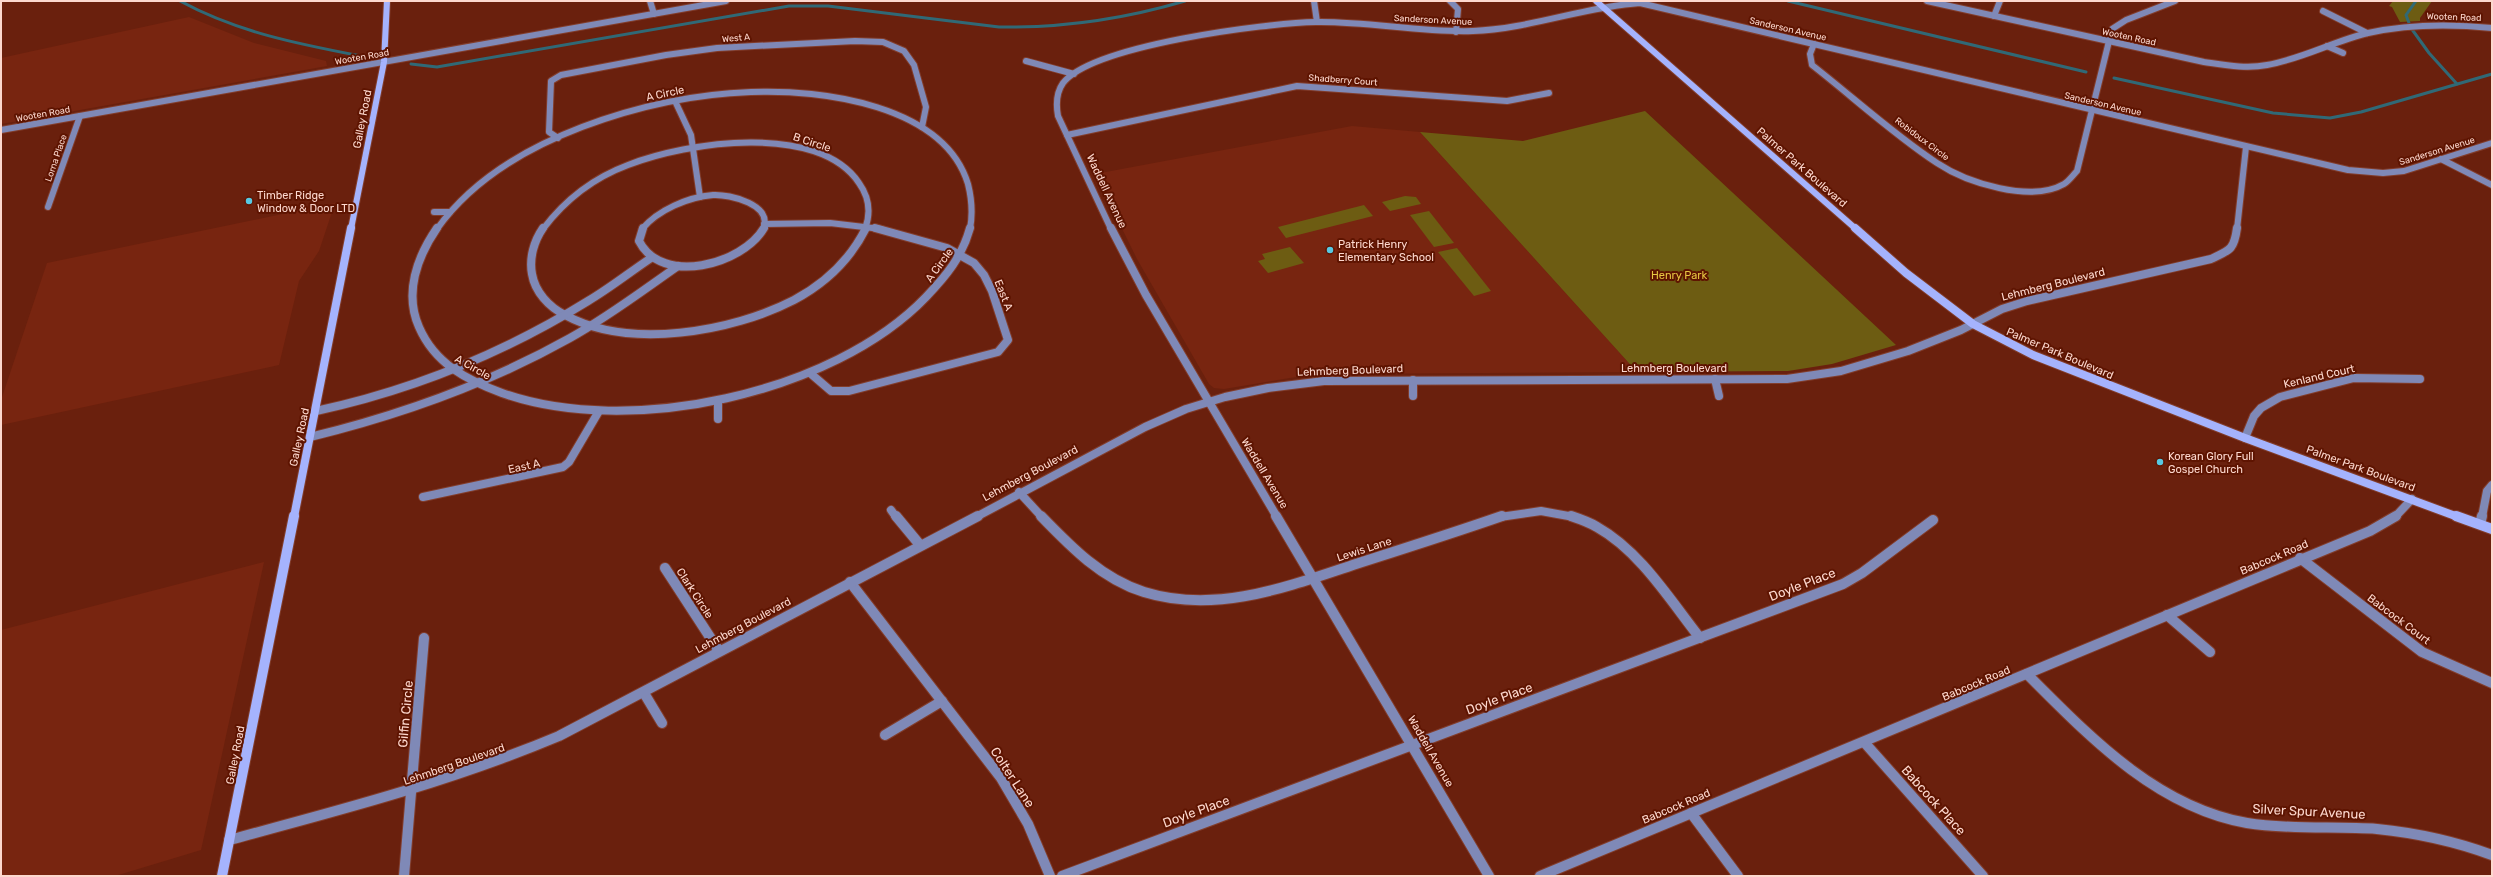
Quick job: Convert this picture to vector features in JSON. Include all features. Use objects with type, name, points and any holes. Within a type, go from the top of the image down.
[{"type":"main road","name":"Galley Road","points":[[222,876],[316,411],[384,62],[387,1]]},
{"type":"main road","name":"Palmer Park Boulevard","points":[[1596,1],[1906,273],[1973,324],[2012,345],[2073,372],[2492,529]]},
{"type":"street","points":[[650,1],[654,14]]},
{"type":"street","name":"Wooten Road","points":[[1,130],[726,1]]},
{"type":"street","points":[[1314,1],[1317,22]]},
{"type":"street","points":[[1450,1],[1458,9],[1456,32]]},
{"type":"street","name":"Wooten Road","points":[[1927,1],[2204,62],[2252,67],[2277,64],[2367,33],[2426,25],[2492,28]]},
{"type":"street","points":[[1994,16],[2000,1]]},
{"type":"street","name":"Robidoux Circle","points":[[1814,44],[1810,59],[1819,71],[1937,163],[1951,172],[1981,184],[2030,191],[2056,188],[2066,183],[2077,171],[2112,29],[2120,23],[2175,1]]},
{"type":"street","name":"Sanderson Avenue","points":[[1074,74],[1099,60],[1136,50],[1243,28],[1317,22],[1456,32],[1499,29],[1604,7],[1630,4],[1648,5],[2324,165],[2384,173],[2404,171],[2492,143]]},
{"type":"street","points":[[2323,11],[2367,33]]},
{"type":"street","name":"West A","points":[[558,138],[549,132],[551,81],[561,75],[701,50],[764,45],[866,41],[892,45],[899,48],[909,56],[920,81],[925,103],[927,117],[922,127]]},
{"type":"street","points":[[2327,46],[2343,53]]},
{"type":"street","points":[[1026,61],[1074,74]]},
{"type":"street","name":"Waddell Avenue","points":[[1074,74],[1062,85],[1056,100],[1058,116],[1123,252],[1209,402],[1414,745],[1489,876]]},
{"type":"street","name":"Shadberry Court","points":[[1067,135],[1297,86],[1507,101],[1549,93]]},
{"type":"street","name":"A Circle","points":[[751,92],[816,95],[872,106],[898,115],[922,127],[942,142],[956,158],[970,186],[972,216],[967,240],[962,253],[938,286],[904,318],[868,343],[810,372],[761,390],[718,401],[658,410],[599,411],[530,402],[474,383],[451,369],[427,342],[417,321],[412,302],[413,280],[420,257],[430,238],[450,212],[493,175],[558,138],[611,118],[675,101],[751,92]]},
{"type":"street","points":[[675,101],[687,119],[695,146],[700,197]]},
{"type":"street","name":"Lorna Place","points":[[48,207],[80,116]]},
{"type":"street","name":"B Circle","points":[[740,142],[770,143],[797,147],[821,155],[844,168],[858,182],[869,206],[868,225],[854,251],[828,278],[801,296],[753,316],[716,326],[679,332],[635,333],[590,325],[564,315],[546,301],[539,293],[531,271],[532,251],[547,222],[573,196],[604,177],[648,158],[695,146],[740,142]]},
{"type":"street","name":"Lehmberg Boulevard","points":[[229,840],[411,791],[517,755],[578,728],[719,651],[1145,427],[1209,402],[1288,385],[1346,380],[1787,379],[1828,374],[1908,351],[1973,324],[2002,309],[2027,301],[2211,259],[2230,250],[2235,244],[2246,147]]},
{"type":"street","points":[[2442,159],[2492,185]]},
{"type":"street","points":[[726,196],[750,202],[761,211],[764,224],[758,237],[737,254],[714,262],[678,266],[651,258],[640,243],[645,226],[662,211],[700,197],[726,196]]},
{"type":"street","points":[[434,212],[450,212]]},
{"type":"street","name":"East A","points":[[764,224],[822,222],[868,225],[911,236],[962,253],[980,269],[986,278],[1008,340],[998,352],[846,392],[826,389],[810,372]]},
{"type":"street","points":[[316,411],[374,397],[451,369],[564,315],[651,258]]},
{"type":"street","points":[[310,437],[378,420],[474,383],[531,357],[590,325],[678,266]]},
{"type":"street","name":"Kenland Court","points":[[2246,438],[2254,416],[2261,408],[2280,397],[2354,378],[2420,379]]},
{"type":"street","points":[[1715,379],[1719,396]]},
{"type":"street","points":[[1413,380],[1413,396]]},
{"type":"street","points":[[718,401],[718,419]]},
{"type":"street","name":"East A","points":[[423,497],[563,467],[569,462],[599,411]]},
{"type":"street","points":[[2480,524],[2488,491],[2492,485]]},
{"type":"street","name":"Lewis Lane","points":[[1020,492],[1091,564],[1118,581],[1158,596],[1179,599],[1230,601],[1271,593],[1507,514],[1522,511],[1557,513],[1590,522],[1622,543],[1700,638]]},
{"type":"street","name":"Babcock Road","points":[[1540,876],[2388,522],[2399,514],[2412,498]]},
{"type":"street","points":[[891,510],[920,545]]},
{"type":"street","name":"Doyle Place","points":[[1062,876],[1843,584],[1862,573],[1933,520]]},
{"type":"street","name":"Babcock Court","points":[[2300,558],[2422,652],[2492,683]]},
{"type":"street","name":"Clark Circle","points":[[665,568],[719,651]]},
{"type":"street","name":"Colter Lane","points":[[850,582],[942,701],[1013,798],[1028,824],[1050,876]]},
{"type":"street","points":[[2167,615],[2210,652]]},
{"type":"street","name":"Gilfin Circle","points":[[411,791],[424,638]]},
{"type":"street","name":"Silver Spur Avenue","points":[[2027,674],[2128,770],[2189,805],[2224,817],[2256,824],[2413,832],[2452,840],[2492,854]]},
{"type":"street","points":[[644,693],[662,723]]},
{"type":"street","points":[[885,735],[942,701]]},
{"type":"street","name":"Babcock Place","points":[[1864,742],[1983,876]]},
{"type":"street","points":[[404,876],[411,791]]},
{"type":"street","points":[[1691,813],[1738,876]]},
{"type":"shaded area","points":[[189,17],[254,43],[326,61],[327,66],[1,124],[1,58]]},
{"type":"shaded area","name":"Patrick Henry Elementary School","points":[[1352,126],[1420,132],[1637,372],[1314,374],[1224,389],[1214,388],[1209,384],[1137,259],[1095,174]]},
{"type":"shaded area","points":[[335,203],[319,251],[299,281],[279,365],[1,425],[1,400],[47,263]]},
{"type":"shaded area","points":[[264,562],[201,850],[115,876],[1,876],[1,630]]},
{"type":"green space","points":[[2393,1],[2432,1],[2420,18],[2420,21],[2400,22],[2392,7],[2389,6]]},
{"type":"green space","name":"Henry Park","points":[[1645,111],[1896,345],[1832,364],[1788,371],[1637,372],[1420,132],[1523,141]]},
{"type":"green space","points":[[1405,196],[1416,197],[1421,204],[1390,211],[1382,202]]},
{"type":"green space","points":[[1364,205],[1373,216],[1286,238],[1278,227]]},
{"type":"green space","points":[[1429,211],[1454,243],[1434,247],[1410,215]]},
{"type":"green space","points":[[1290,247],[1304,263],[1268,273],[1258,261],[1265,259],[1262,254]]},
{"type":"green space","points":[[1457,248],[1491,291],[1474,296],[1438,252]]},
{"type":"waterway","points":[[180,1],[223,21],[268,36],[361,56]]},
{"type":"waterway","points":[[411,64],[437,67],[789,6],[828,6],[999,27],[1023,27],[1093,21],[1139,13],[1185,1]]},
{"type":"waterway","points":[[1788,1],[2086,72]]},
{"type":"waterway","points":[[2409,23],[2406,15],[2416,1]]},
{"type":"waterway","points":[[2411,28],[2429,53],[2457,84]]},
{"type":"waterway","points":[[2114,78],[2273,113],[2330,118],[2361,112],[2492,74]]},
{"type":"place","name":"Timber Ridge Window & Door LTD","points":[[249,201]]},
{"type":"place","name":"Patrick Henry Elementary School","points":[[1330,250]]},
{"type":"place","name":"Korean Glory Full Gospel Church","points":[[2160,462]]}]
